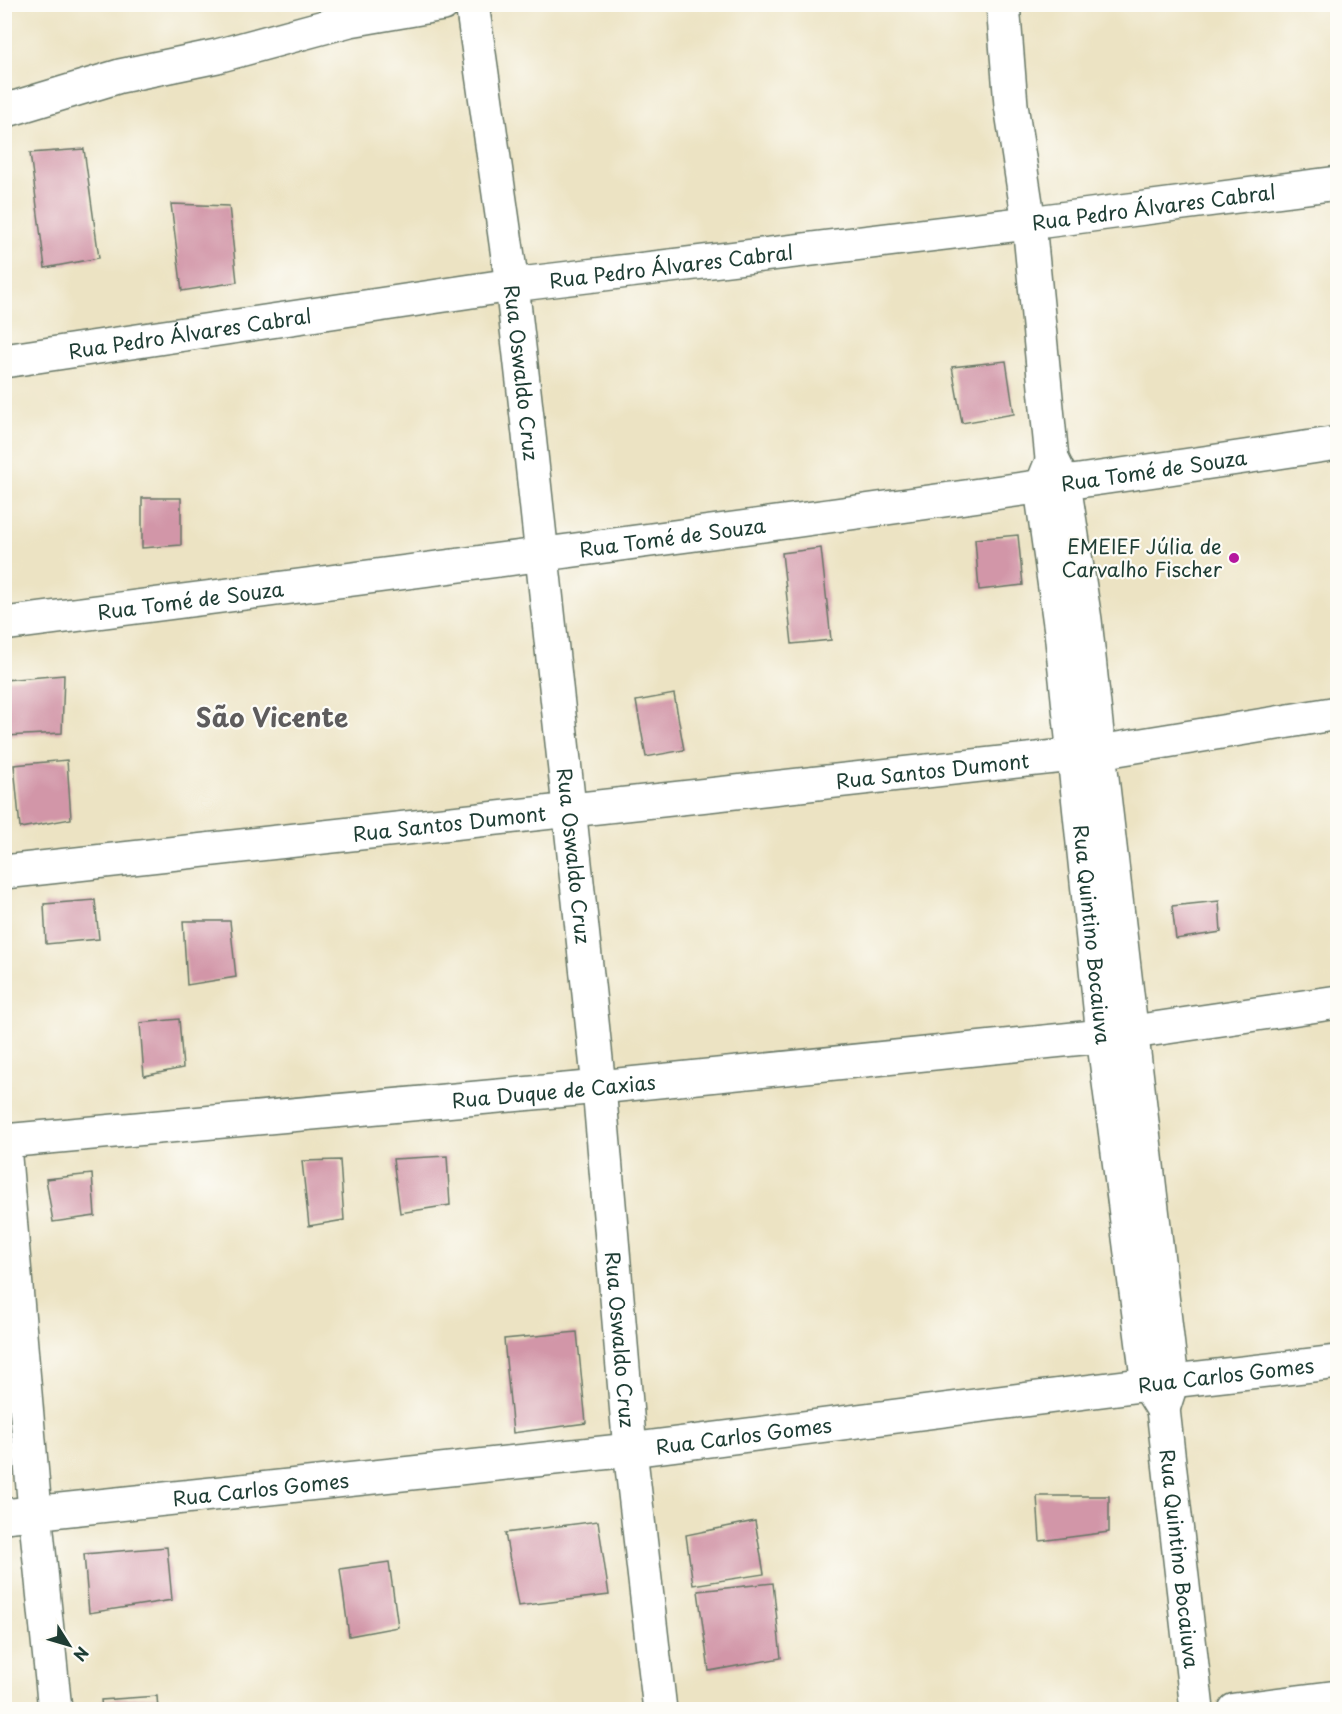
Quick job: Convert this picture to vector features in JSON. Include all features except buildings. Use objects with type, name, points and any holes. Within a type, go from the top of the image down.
[{"type":"street","points":[[4,111],[120,76],[217,56],[350,20],[443,4]]},
{"type":"street","name":"Rua Oswaldo Cruz","points":[[472,4],[512,285],[542,555],[599,1087],[630,1450],[660,1710]]},
{"type":"street","name":"Rua Quintino Bocaiuva","points":[[1003,4],[1011,105],[1029,223],[1052,477],[1085,620],[1086,753],[1197,1710]]},
{"type":"street","name":"Rua Pedro Álvares Cabral","points":[[4,361],[512,285],[1029,223],[1338,183]]},
{"type":"street","name":"Rua Tomé de Souza","points":[[4,624],[542,555],[1052,477],[1338,443]]},
{"type":"street","name":"Rua Santos Dumont","points":[[4,872],[1086,753],[1338,712]]},
{"type":"street","name":"Rua Duque de Caxias","points":[[4,1141],[599,1087],[1118,1034],[1338,1002]]},
{"type":"street","points":[[4,1146],[20,1514],[55,1710]]},
{"type":"street","name":"Rua Carlos Gomes","points":[[20,1514],[1161,1392],[1338,1362]]},
{"type":"street","points":[[1235,1710],[1338,1697]]},
{"type":"place","name":"EMEIEF Júlia de Carvalho Fischer","points":[[1234,558]]},
{"type":"district","name":"São Vicente","points":[[272,716]]}]
